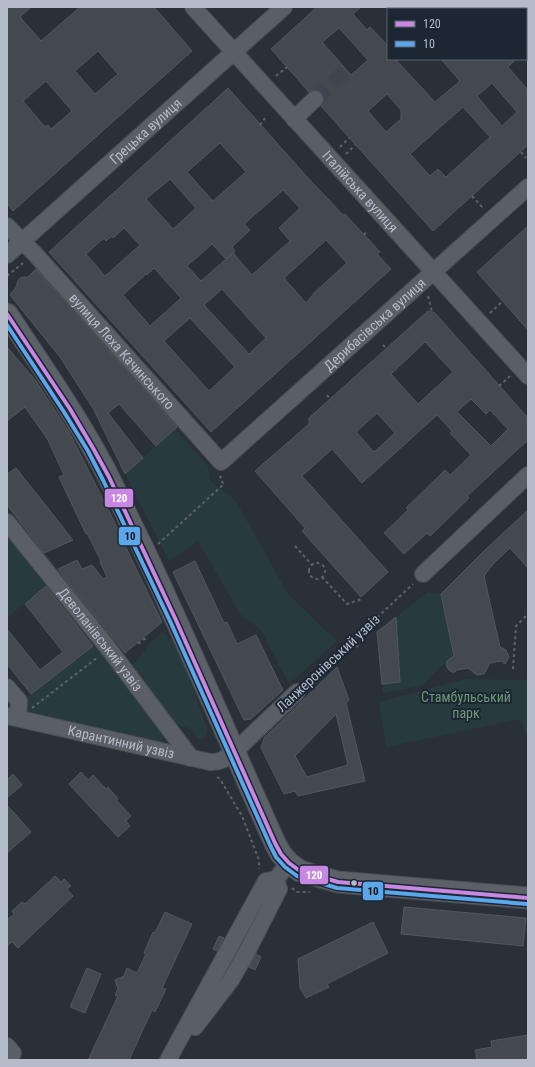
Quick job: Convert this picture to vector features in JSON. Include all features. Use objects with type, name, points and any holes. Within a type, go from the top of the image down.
[{"type":"main road","points":[[7,314],[81,427],[104,469],[155,574],[281,854],[300,870],[338,882],[528,898]]},
{"type":"street","name":"Італійська вулиця","points":[[193,7],[528,376]]},
{"type":"street","name":"Грецька вулиця","points":[[7,255],[284,7]]},
{"type":"street","points":[[294,119],[315,99]]},
{"type":"street","name":"Дерибасівська вулиця","points":[[221,462],[528,187]]},
{"type":"street","name":"вулиця Леха Качинського","points":[[7,226],[23,240],[221,462]]},
{"type":"street","points":[[423,574],[528,475]]},
{"type":"street","name":"Деволанівський узвіз","points":[[7,522],[109,649],[191,758]]},
{"type":"street","points":[[7,687],[19,702],[12,716]]},
{"type":"street","name":"Ланжеронівський узвіз","points":[[234,752],[297,692]]},
{"type":"street","name":"Карантинний узвіз","points":[[12,716],[210,762],[215,762],[225,758],[234,752]]},
{"type":"street","points":[[169,1060],[266,881],[276,879],[290,863]]},
{"type":"street","points":[[169,1060],[231,980],[279,889],[276,879]]},
{"type":"path","points":[[276,76],[286,67]]},
{"type":"path","points":[[260,125],[265,118]]},
{"type":"path","points":[[340,147],[349,138]]},
{"type":"path","points":[[346,154],[355,145]]},
{"type":"path","points":[[521,152],[526,158]]},
{"type":"path","points":[[472,196],[484,209]]},
{"type":"path","points":[[364,235],[367,231]]},
{"type":"path","points":[[7,276],[35,254]]},
{"type":"path","points":[[428,296],[432,312]]},
{"type":"path","points":[[489,314],[503,301]]},
{"type":"path","points":[[383,345],[386,348]]},
{"type":"path","points":[[327,395],[330,399]]},
{"type":"path","points":[[146,555],[224,484]]},
{"type":"path","points":[[295,546],[312,565]]},
{"type":"path","points":[[312,565],[319,563],[324,566],[325,572],[322,577]]},
{"type":"path","points":[[312,565],[310,569],[312,576],[318,578],[322,577]]},
{"type":"path","name":"Ланжеронівський узвіз","points":[[297,692],[423,574]]},
{"type":"path","points":[[322,577],[347,604],[362,600]]},
{"type":"path","points":[[513,669],[516,626],[528,614]]},
{"type":"path","points":[[138,642],[143,641],[146,638],[145,636]]},
{"type":"path","points":[[354,639],[358,648]]},
{"type":"path","points":[[32,708],[100,656]]},
{"type":"path","points":[[216,776],[220,779],[242,816],[259,860],[258,868],[297,892],[313,893]]},
{"type":"green space","points":[[175,429],[208,466],[211,482],[237,503],[288,594],[337,641],[289,684],[261,630],[240,614],[198,541],[169,561],[125,474]]},
{"type":"green space","points":[[7,535],[20,552],[26,557],[31,567],[46,586],[8,617],[7,615]]},
{"type":"green space","points":[[428,592],[441,594],[455,658],[448,660],[421,686],[383,693],[377,632]]},
{"type":"green space","points":[[162,632],[171,639],[181,654],[208,731],[206,736],[201,740],[187,727],[182,727],[171,721],[132,665],[141,656],[150,643]]},
{"type":"green space","points":[[97,644],[165,735],[160,743],[7,714],[7,705],[14,705],[31,694]]},
{"type":"green space","name":"Стамбульський парк","points":[[465,679],[528,680],[528,740],[521,719],[386,747],[379,702]]},
{"type":"building","points":[[7,7],[31,7],[20,17],[41,41],[80,7],[154,7],[192,51],[13,211],[7,204]],"holes":[[[98,51],[118,74],[95,94],[75,71]],[[46,81],[72,111],[51,129],[48,125],[45,127],[23,101]]]},
{"type":"building","points":[[317,7],[361,7],[353,14],[367,30],[370,27],[387,45],[387,60],[396,60],[435,102],[460,81],[442,60],[515,60],[508,67],[528,90],[528,145],[433,231],[321,106],[324,101],[322,93],[317,90],[312,90],[309,92],[271,49]],"holes":[[[339,28],[368,60],[351,75],[322,42]],[[492,83],[517,112],[502,126],[477,96]],[[387,94],[401,110],[401,119],[386,132],[368,111]],[[463,107],[490,137],[446,177],[438,169],[430,176],[410,154]]]},
{"type":"building","points":[[228,88],[308,178],[343,215],[345,214],[380,252],[377,254],[391,269],[211,432],[49,252]],"holes":[[[220,143],[246,172],[213,201],[187,172]],[[170,179],[196,208],[173,229],[146,199]],[[283,190],[300,208],[279,228],[290,241],[252,275],[233,253],[201,281],[187,266],[212,244],[226,259],[235,251],[232,247],[250,230],[244,224]],[[124,228],[140,245],[105,276],[86,254],[104,238],[106,241],[112,236],[113,238]],[[326,240],[347,263],[315,292],[306,303],[284,278]],[[154,268],[181,298],[150,326],[123,295],[146,274],[147,275]],[[222,289],[266,338],[249,354],[204,305]],[[190,318],[235,367],[209,391],[164,341]]]},
{"type":"building","points":[[528,226],[528,330],[477,272]]},
{"type":"building","points":[[36,269],[177,427],[156,446],[119,404],[108,413],[143,458],[125,474],[94,410],[60,357],[10,295],[17,286],[19,279],[22,277],[28,277]]},
{"type":"building","points":[[428,311],[435,313],[528,418],[528,440],[467,496],[469,498],[430,536],[427,533],[404,554],[384,533],[408,510],[406,508],[445,470],[450,475],[471,455],[450,433],[452,431],[437,415],[362,483],[332,449],[302,476],[388,572],[361,597],[302,531],[305,528],[255,471],[309,424],[309,418]],"holes":[[[425,342],[453,372],[418,404],[391,374]],[[471,399],[486,414],[490,410],[508,429],[491,446],[457,412]],[[377,413],[395,433],[374,452],[356,432]]]},
{"type":"building","points":[[7,347],[36,381],[69,432],[113,519],[162,622],[125,653],[58,569],[77,560],[82,569],[92,565],[103,579],[107,577],[100,562],[101,561],[87,533],[86,534],[59,477],[64,475],[48,440],[25,407],[7,421]]},
{"type":"building","points":[[16,468],[73,540],[44,553],[7,505],[7,474]]},
{"type":"building","points":[[528,510],[528,568],[510,548],[493,564],[484,576],[500,647],[506,650],[509,657],[505,664],[501,661],[490,663],[484,674],[477,675],[468,668],[452,672],[447,667],[446,663],[454,656],[441,594]]},
{"type":"building","points":[[195,561],[224,623],[227,622],[237,644],[256,635],[283,690],[251,719],[244,720],[173,572]]},
{"type":"building","points":[[46,586],[93,646],[31,694],[7,664],[7,629],[40,670],[63,652],[25,604]]},
{"type":"building","points":[[396,617],[400,682],[382,684],[377,632]]},
{"type":"building","points":[[337,667],[349,700],[346,703],[365,781],[298,796],[295,791],[284,794],[261,748],[264,738]],"holes":[[[336,714],[348,765],[307,777],[295,756]]]},
{"type":"building","points":[[81,772],[88,780],[93,775],[106,789],[108,787],[118,799],[116,800],[131,816],[126,821],[130,826],[118,837],[69,784]]},
{"type":"building","points":[[13,774],[22,785],[7,798],[7,780]]},
{"type":"building","points":[[7,805],[31,832],[7,853]]},
{"type":"building","points":[[55,876],[61,882],[64,879],[71,886],[67,889],[73,896],[18,948],[12,942],[7,946],[7,920],[14,914],[12,911],[22,902],[25,904]]},
{"type":"building","points":[[404,907],[526,918],[523,946],[401,934]]},
{"type":"building","points":[[165,912],[192,924],[162,988],[166,989],[155,1012],[152,1010],[129,1060],[88,1060],[118,996],[115,995],[118,989],[115,980],[124,976],[127,968],[137,973],[146,954],[144,953],[153,932],[155,933]]},
{"type":"building","points":[[373,922],[388,953],[327,984],[329,987],[306,998],[300,988],[298,959]]},
{"type":"building","points":[[219,936],[224,938],[217,951],[213,949]]},
{"type":"building","points":[[256,954],[261,957],[255,970],[249,967]]},
{"type":"building","points":[[87,968],[101,974],[85,1013],[70,1007]]},
{"type":"building","points":[[528,1035],[528,1060],[477,1060],[475,1050],[492,1047],[491,1041]]},
{"type":"tunnel","points":[[315,99],[347,70]]},
{"type":"transit line","name":"120","points":[[7,314],[70,409],[109,477],[175,618],[275,843],[281,854],[289,863],[300,871],[338,882],[528,898]]},
{"type":"transit line","name":"10","points":[[7,325],[64,412],[88,451],[103,480],[170,621],[276,857],[285,867],[297,876],[337,888],[527,904]]}]
